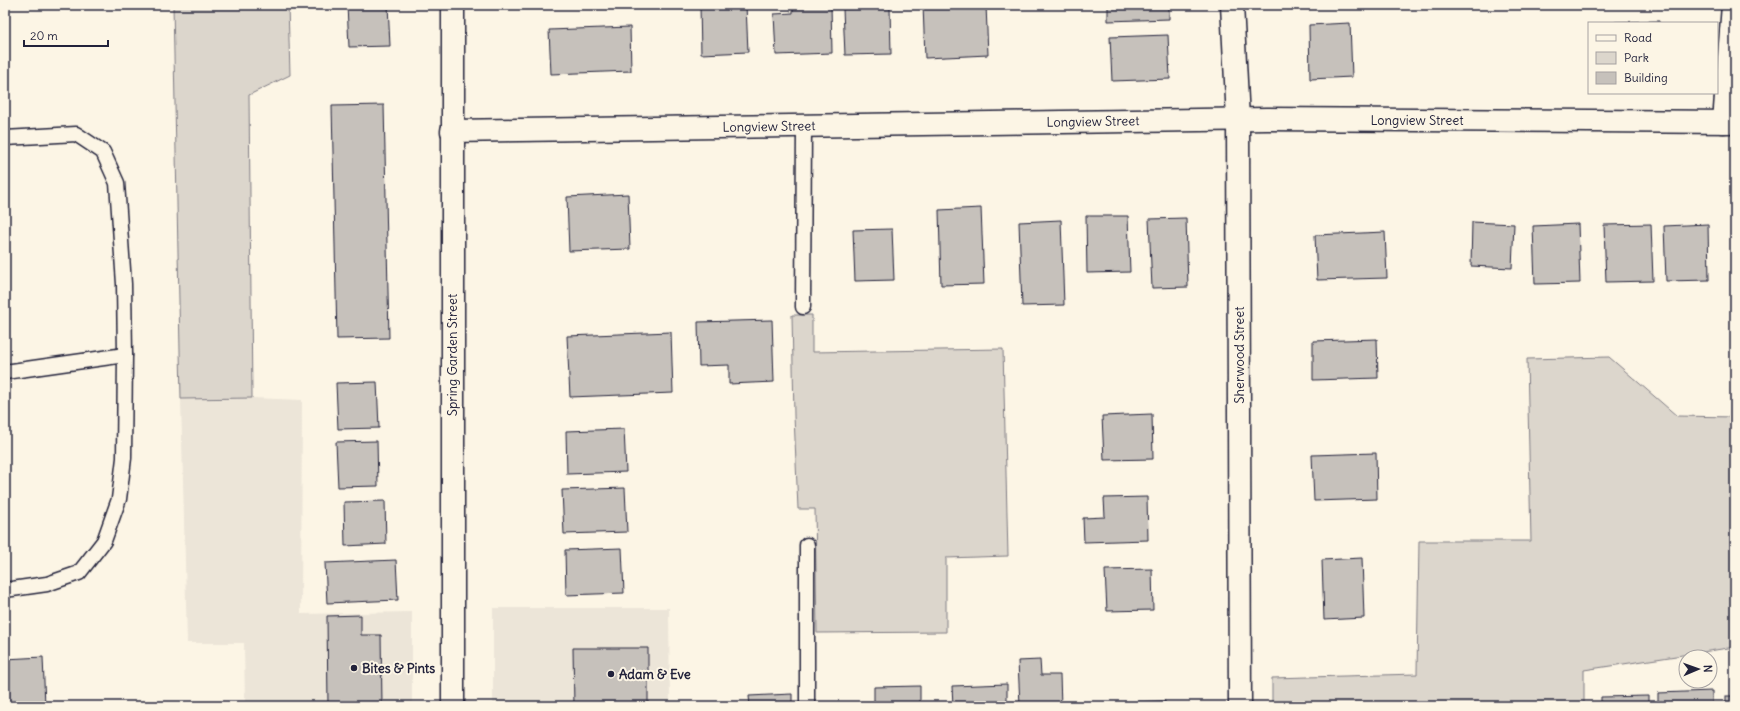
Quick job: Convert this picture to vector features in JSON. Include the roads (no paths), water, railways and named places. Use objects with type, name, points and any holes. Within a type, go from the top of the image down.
[{"type":"street","name":"Spring Garden Street","points":[[453,5],[453,706]]},
{"type":"street","name":"Sherwood Street","points":[[1232,5],[1238,119],[1240,706]]},
{"type":"street","points":[[1730,122],[1733,5]]},
{"type":"street","name":"Longview Street","points":[[452,131],[1238,119],[1730,122]]},
{"type":"lane","points":[[803,307],[804,126]]},
{"type":"lane","points":[[5,138],[76,134],[103,152],[117,183],[124,284],[125,355],[124,458],[119,499],[104,541],[79,573],[47,584],[5,590]]},
{"type":"lane","points":[[5,372],[125,355]]},
{"type":"lane","points":[[807,545],[807,706]]},
{"type":"place","name":"Bites & Pints","points":[[354,668]]},
{"type":"place","name":"Adam & Eve","points":[[611,674]]}]
